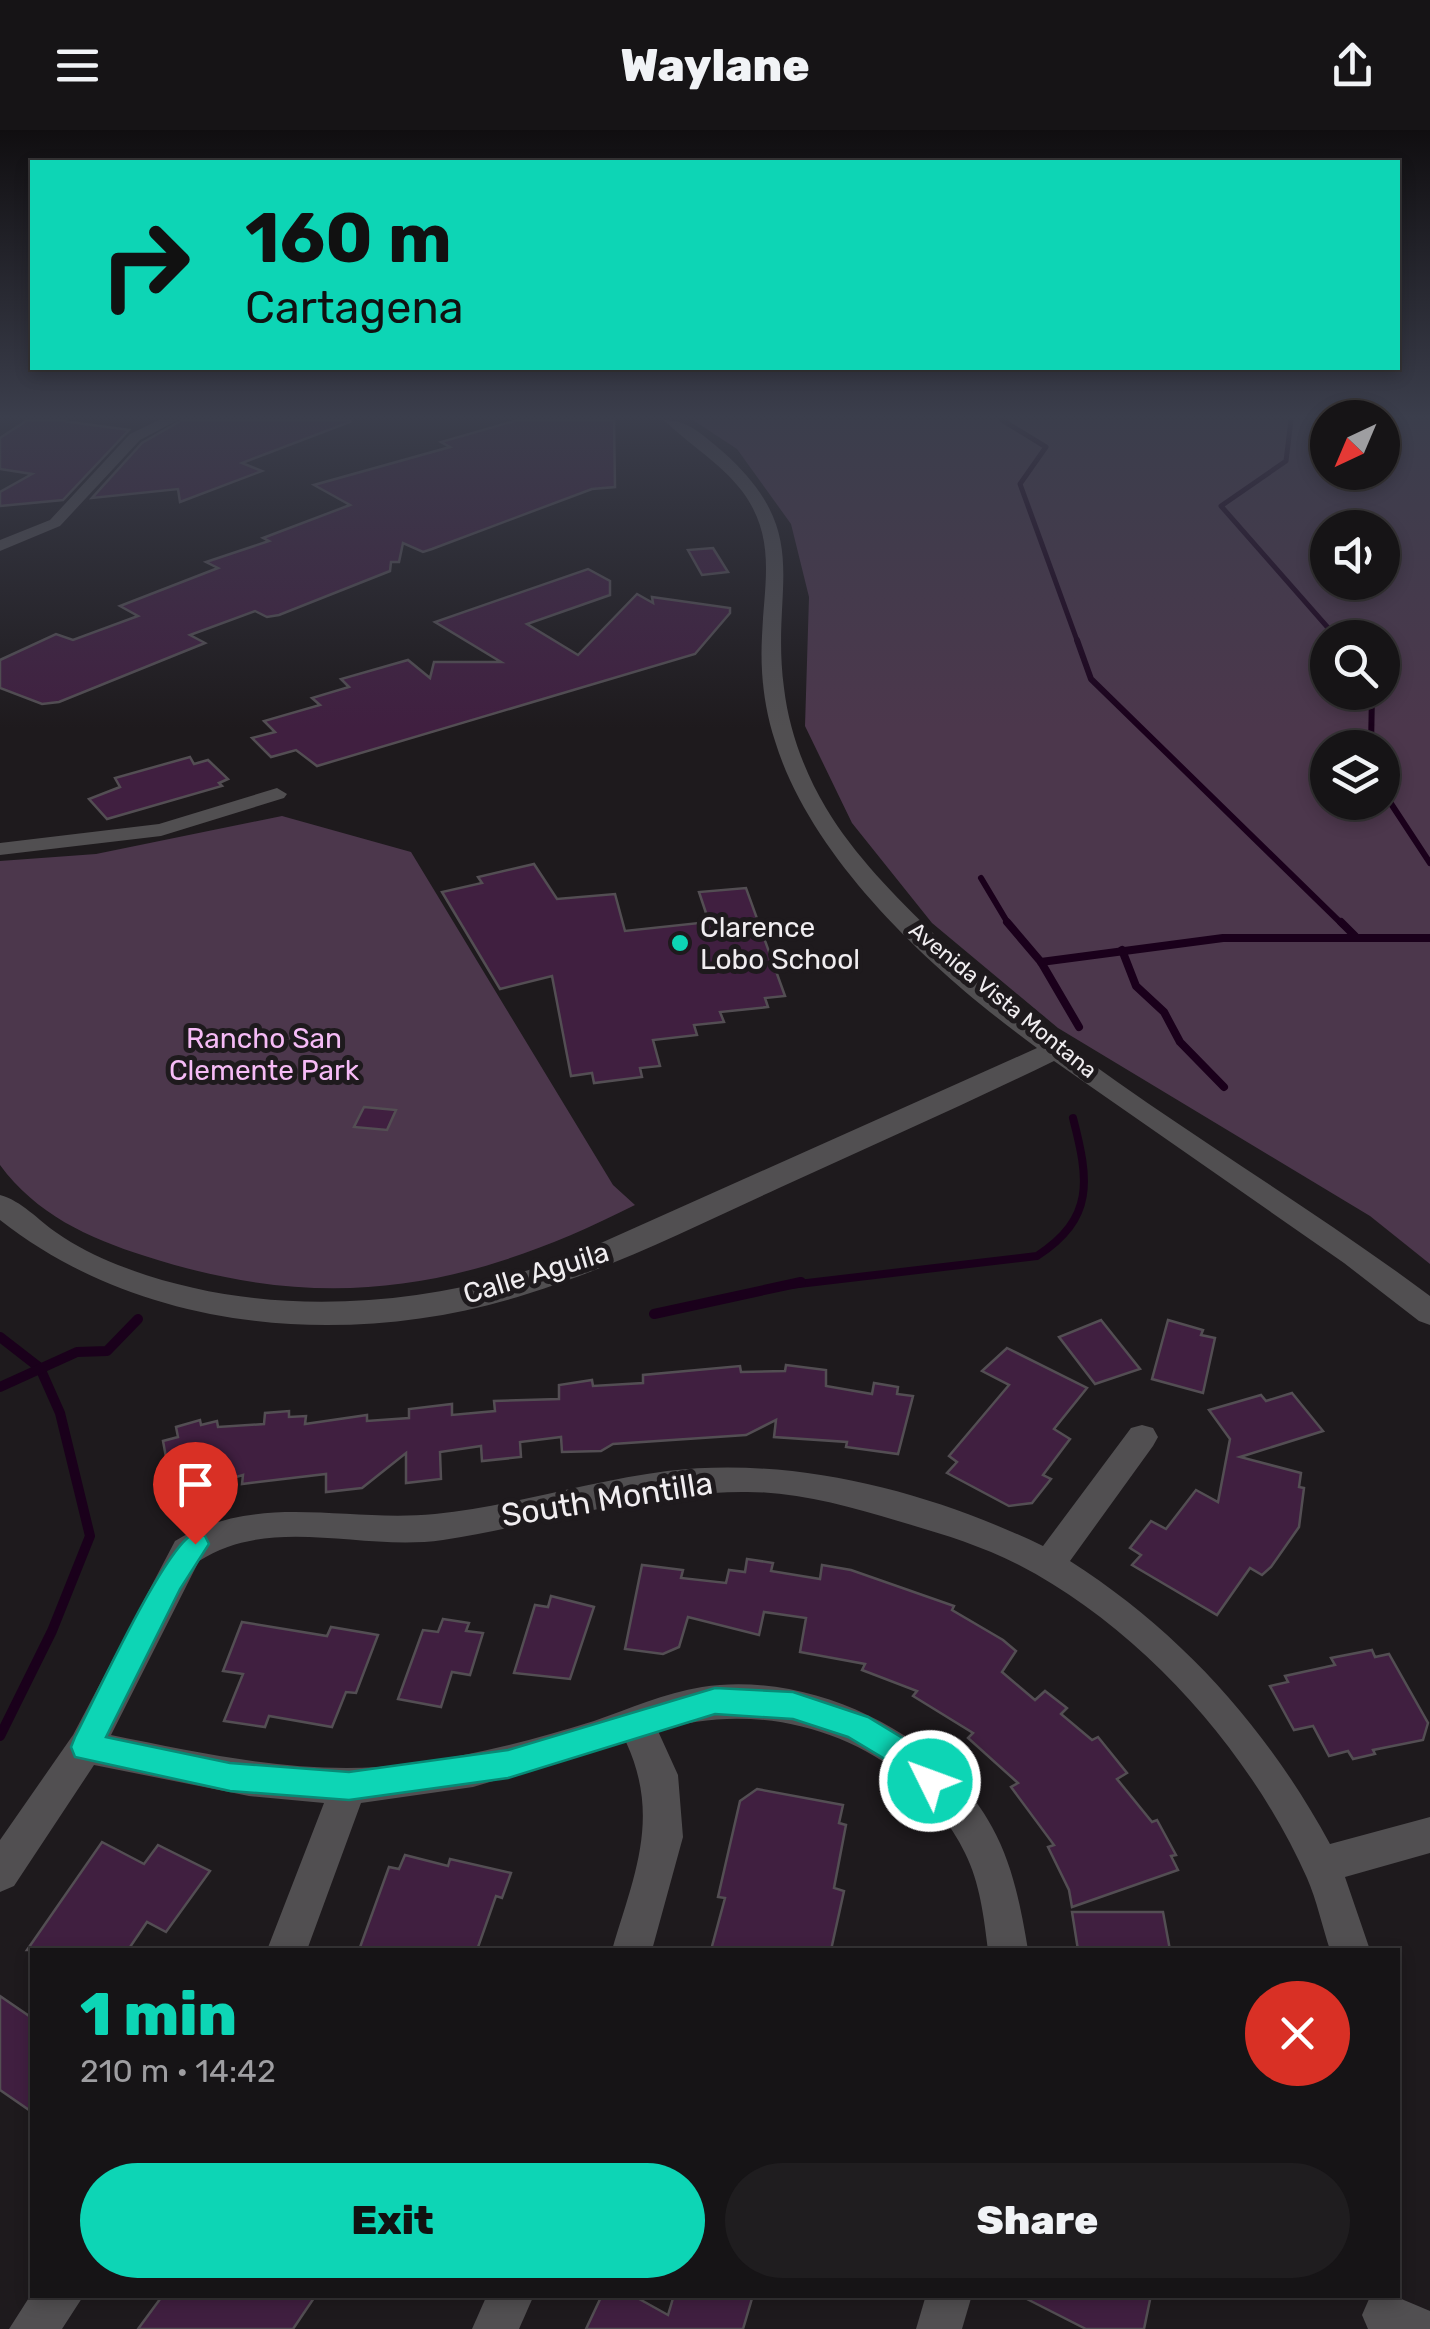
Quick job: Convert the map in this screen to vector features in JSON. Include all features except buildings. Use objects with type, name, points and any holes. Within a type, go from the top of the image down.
[{"type":"street","points":[[0,546],[56,523]]},
{"type":"street","name":"Avenida Vista Montana","points":[[766,523],[775,544],[772,666],[781,736],[800,781],[829,829],[899,915],[1056,1049],[1352,1250],[1430,1312]]},
{"type":"street","points":[[0,849],[161,830],[278,794]]},
{"type":"street","name":"Calle Aguila","points":[[0,1205],[51,1248],[104,1274],[199,1300],[325,1311],[461,1298],[544,1277],[645,1238],[1056,1049]]},
{"type":"street","points":[[1048,1565],[1142,1437]]},
{"type":"street","name":"South Montilla","points":[[86,1747],[170,1580],[195,1544],[230,1527],[433,1528],[648,1487],[745,1479],[834,1489],[953,1523],[1048,1565],[1151,1638],[1250,1750],[1320,1864],[1349,1948]]},
{"type":"street","points":[[0,1873],[86,1747],[230,1777],[349,1786],[508,1764],[715,1701],[793,1706],[857,1726],[908,1758],[972,1827],[1000,1896],[1008,1948]]},
{"type":"street","points":[[633,1948],[664,1836],[660,1775],[636,1724]]},
{"type":"street","points":[[288,1948],[349,1786]]},
{"type":"street","points":[[1320,1864],[1430,1836]]},
{"type":"street","points":[[32,2329],[58,2298]]},
{"type":"street","points":[[495,2329],[510,2298]]},
{"type":"street","points":[[939,2329],[948,2298]]},
{"type":"green space","points":[[790,523],[1310,523],[1310,600],[1400,600],[1400,523],[1430,523],[1430,1264],[1370,1216],[1058,1028],[932,923],[852,823],[805,726],[809,597]]},
{"type":"green space","name":"Rancho San Clemente Park","points":[[282,816],[411,852],[613,1185],[635,1205],[513,1257],[454,1274],[336,1288],[275,1285],[211,1274],[145,1256],[65,1222],[14,1182],[0,1165],[0,861],[96,854]]},
{"type":"waterway","points":[[1034,523],[1078,643]]},
{"type":"waterway","points":[[1236,523],[1321,620]]},
{"type":"waterway","points":[[1077,640],[1091,679],[1343,925]]},
{"type":"waterway","points":[[1371,730],[1372,710]]},
{"type":"waterway","points":[[1400,817],[1430,863]]},
{"type":"waterway","points":[[981,878],[1008,923]]},
{"type":"waterway","points":[[1341,922],[1355,936]]},
{"type":"waterway","points":[[1008,923],[1041,962]]},
{"type":"waterway","points":[[1122,951],[1223,938],[1430,938]]},
{"type":"waterway","points":[[1041,962],[1122,951]]},
{"type":"waterway","points":[[1122,951],[1136,986],[1164,1012],[1180,1042],[1224,1087]]},
{"type":"waterway","points":[[1041,962],[1079,1027]]},
{"type":"waterway","points":[[790,1285],[1037,1256],[1069,1227],[1083,1196],[1082,1160],[1073,1118]]},
{"type":"waterway","points":[[654,1314],[801,1282]]},
{"type":"waterway","points":[[40,1369],[77,1352],[107,1351],[138,1319]]},
{"type":"waterway","points":[[0,1337],[40,1369]]},
{"type":"waterway","points":[[0,1387],[40,1369]]},
{"type":"waterway","points":[[0,1736],[52,1631],[90,1536],[60,1413],[40,1369]]},
{"type":"place","name":"Clarence Lobo School","points":[[680,943]]},
{"type":"route","points":[[195,1544],[170,1580],[86,1747],[230,1777],[349,1786],[508,1764],[715,1701],[793,1706],[857,1726],[908,1758],[930,1781]]}]
